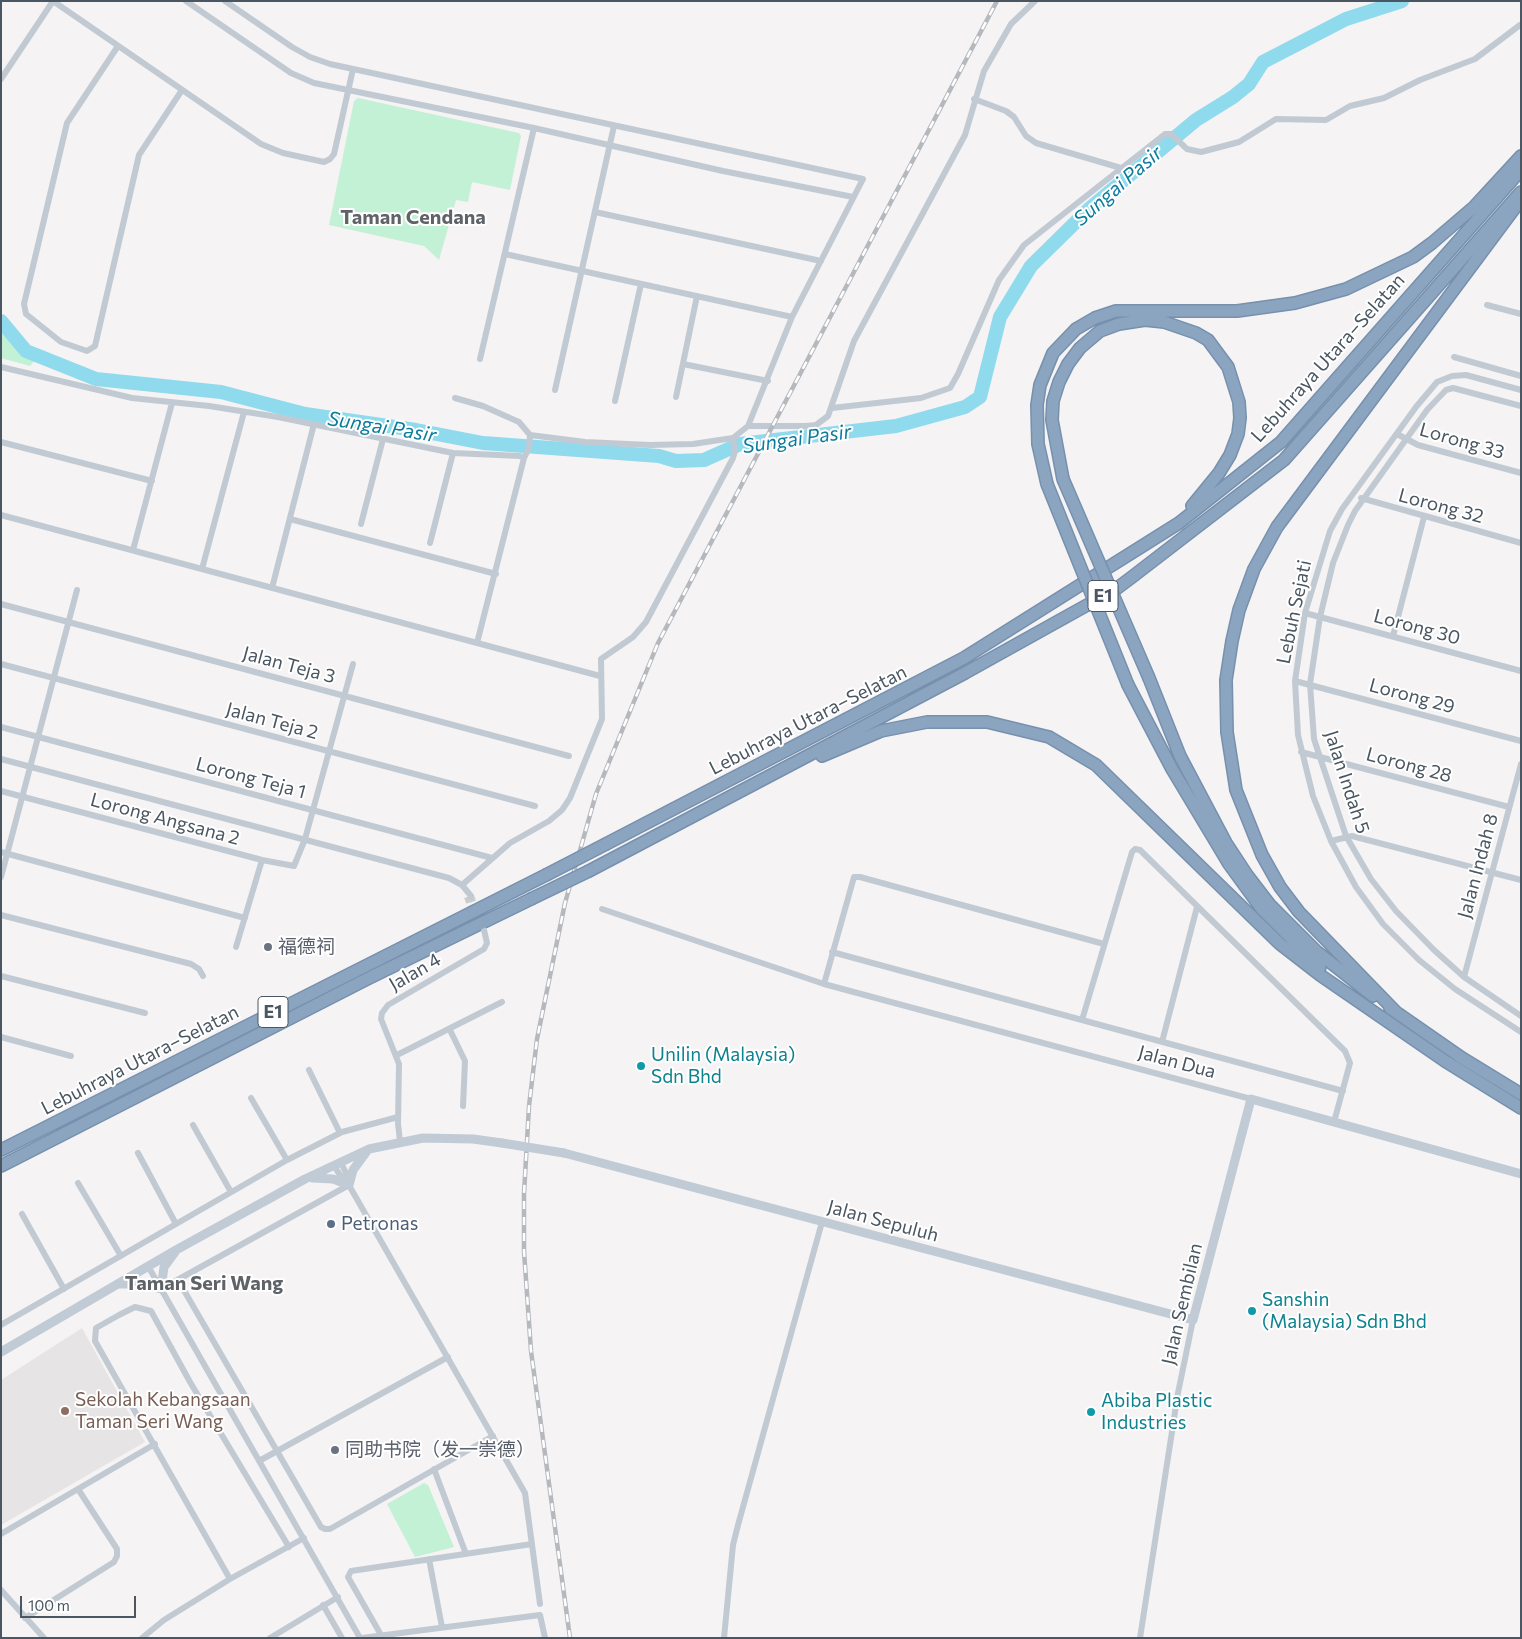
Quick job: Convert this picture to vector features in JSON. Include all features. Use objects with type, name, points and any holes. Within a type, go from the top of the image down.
[{"type":"highway","points":[[1352,998],[1261,908],[1229,864],[1172,769],[1128,685],[1047,484],[1038,444],[1037,405],[1040,385],[1054,353],[1076,329],[1096,318],[1116,311],[1237,311],[1295,303],[1346,289],[1413,257],[1432,243],[1474,207],[1521,156]]},
{"type":"highway","name":"Lebuhraya Utara–Selatan","points":[[1,1150],[546,875],[964,658],[1179,523],[1281,442],[1521,170]]},
{"type":"highway","name":"Lebuhraya Utara–Selatan","points":[[1,1166],[369,978],[589,871],[965,673],[1116,589],[1284,460],[1521,192]]},
{"type":"highway","points":[[1396,1012],[1298,912],[1280,887],[1262,855],[1236,790],[1227,732],[1226,680],[1239,610],[1254,569],[1277,527],[1504,225],[1521,199]]},
{"type":"highway","points":[[1179,523],[1219,473],[1230,454],[1240,418],[1235,384],[1219,352],[1208,340],[1183,328],[1164,322],[1145,320],[1119,324],[1100,331],[1080,348],[1059,382],[1053,401],[1052,420],[1063,479],[1149,678],[1180,756],[1226,843],[1246,875],[1270,905],[1316,951],[1348,979],[1462,1058],[1521,1094]]},
{"type":"highway","points":[[604,862],[663,837],[822,756],[881,731],[927,722],[987,722],[1048,737],[1096,765],[1280,944],[1352,998],[1445,1061],[1521,1108]]},
{"type":"main road","name":"Jalan Dua","points":[[1251,1099],[1521,1174]]},
{"type":"main road","name":"Jalan Sembilan","points":[[1193,1320],[1251,1099]]},
{"type":"main road","name":"Jalan Sepuluh","points":[[1,1352],[176,1250],[305,1179],[369,1149],[400,1141],[446,1138],[502,1143],[564,1153],[1193,1320]]},
{"type":"main road","points":[[305,1179],[324,1177],[347,1183],[353,1170],[369,1149]]},
{"type":"main road","points":[[118,1284],[136,1283],[161,1289],[164,1267],[176,1250]]},
{"type":"street","points":[[1,79],[53,1],[182,90],[272,149],[324,162],[334,154],[353,69]]},
{"type":"street","points":[[186,1],[291,73],[314,82],[348,91],[534,128],[722,171],[853,197]]},
{"type":"street","points":[[225,1],[304,54],[330,64],[863,179],[792,317],[768,381],[748,426],[733,440],[693,444],[650,445],[530,442]]},
{"type":"street","points":[[748,426],[816,425],[823,421],[832,408],[854,341],[965,135],[974,99],[984,71],[1011,24],[1035,1]]},
{"type":"street","points":[[832,408],[921,398],[950,388],[958,374],[999,280],[1011,261],[1038,232],[1165,134],[1171,134],[1190,151],[1209,151],[1239,142],[1276,119],[1326,120],[1350,106],[1384,98],[1420,80],[1475,59],[1520,26]]},
{"type":"street","points":[[118,46],[67,123],[24,304],[26,314],[61,342],[87,351],[95,346],[139,155],[182,90]]},
{"type":"street","points":[[974,99],[1006,110],[1026,136],[1036,143],[1121,168]]},
{"type":"street","points":[[555,390],[614,126]]},
{"type":"street","points":[[480,359],[534,128]]},
{"type":"street","points":[[595,212],[821,261]]},
{"type":"street","points":[[505,254],[792,317]]},
{"type":"street","points":[[615,401],[641,284]]},
{"type":"street","points":[[676,397],[697,296]]},
{"type":"street","points":[[1486,305],[1521,314]]},
{"type":"street","points":[[1454,357],[1521,376]]},
{"type":"street","points":[[683,364],[768,381]]},
{"type":"street","points":[[1,367],[110,394],[244,412],[314,424],[453,453],[524,458]]},
{"type":"street","name":"Lebuh Sejati","points":[[1521,390],[1466,375],[1452,376],[1437,382],[1342,509],[1330,532],[1305,613],[1295,681],[1298,735],[1313,796],[1331,841],[1356,887],[1384,924],[1407,948],[1455,990],[1521,1032]]},
{"type":"street","name":"Jalan Indah 5","points":[[1521,406],[1462,390],[1446,390],[1406,440],[1354,512],[1342,538],[1333,564],[1320,617],[1310,684],[1314,738],[1346,836],[1371,879],[1396,911],[1464,977],[1521,1016]]},
{"type":"street","points":[[454,398],[508,416],[519,422],[530,442],[524,458],[477,643]]},
{"type":"street","points":[[134,550],[172,403]]},
{"type":"street","points":[[202,569],[244,412]]},
{"type":"street","points":[[272,588],[314,424]]},
{"type":"street","name":"Lorong 33","points":[[1397,434],[1406,440],[1521,473]]},
{"type":"street","points":[[361,524],[384,439]]},
{"type":"street","points":[[1,759],[449,878],[467,892],[492,858],[510,843],[549,821],[562,810],[570,798],[602,719],[601,659],[633,637],[646,622],[735,451],[733,440]]},
{"type":"street","points":[[1,442],[152,481]]},
{"type":"street","points":[[430,543],[453,453]]},
{"type":"street","name":"Lorong 32","points":[[1354,495],[1364,500],[1521,543]]},
{"type":"street","points":[[1,515],[600,676]]},
{"type":"street","points":[[1394,636],[1424,517]]},
{"type":"street","points":[[290,519],[496,574]]},
{"type":"street","points":[[1,877],[4,853],[22,796],[77,590]]},
{"type":"street","name":"Jalan Teja 3","points":[[1,604],[569,756]]},
{"type":"street","name":"Lorong 30","points":[[1305,613],[1521,671]]},
{"type":"street","name":"Jalan Teja 2","points":[[1,664],[535,806]]},
{"type":"street","points":[[305,840],[353,664]]},
{"type":"street","name":"Lorong 29","points":[[1295,681],[1521,741]]},
{"type":"street","name":"Lorong Teja 1","points":[[1,727],[492,858]]},
{"type":"street","name":"Lorong 28","points":[[1301,752],[1509,807]]},
{"type":"street","name":"Jalan Indah 8","points":[[1464,977],[1521,764]]},
{"type":"street","name":"Lorong Angsana 2","points":[[1,791],[262,860],[294,866],[305,840]]},
{"type":"street","points":[[1331,841],[1346,836],[1406,849],[1521,880]]},
{"type":"street","points":[[1082,1020],[1104,944],[1135,850],[1140,850],[1345,1051],[1350,1063],[1334,1122]]},
{"type":"street","points":[[4,853],[245,918]]},
{"type":"street","points":[[236,947],[262,860]]},
{"type":"street","points":[[824,984],[851,882],[854,877],[860,877],[1104,944]]},
{"type":"street","points":[[1162,1042],[1197,907]]},
{"type":"street","name":"Jalan Dua","points":[[602,909],[824,984],[1251,1099]]},
{"type":"street","points":[[1,915],[191,964],[199,969],[203,976]]},
{"type":"street","name":"Jalan 4","points":[[400,1141],[398,1117],[400,1074],[397,1055],[381,1019],[384,1009],[480,951],[487,945],[482,930]]},
{"type":"street","points":[[832,952],[1342,1091]]},
{"type":"street","points":[[1,976],[145,1012]]},
{"type":"street","points":[[397,1055],[450,1030],[502,1002]]},
{"type":"street","points":[[450,1030],[465,1061],[463,1106]]},
{"type":"street","points":[[1,1037],[71,1056]]},
{"type":"street","points":[[309,1070],[340,1133]]},
{"type":"street","points":[[251,1098],[287,1160]]},
{"type":"street","points":[[1,1325],[287,1160],[340,1133],[398,1117]]},
{"type":"street","points":[[193,1124],[231,1192]]},
{"type":"street","points":[[138,1153],[176,1224]]},
{"type":"street","points":[[338,1164],[347,1183],[528,1499],[540,1604]]},
{"type":"street","points":[[78,1183],[121,1256]]},
{"type":"street","points":[[161,1289],[347,1183]]},
{"type":"street","points":[[22,1214],[64,1289]]},
{"type":"street","points":[[724,1638],[733,1545],[822,1222]]},
{"type":"street","points":[[148,1266],[361,1638],[540,1615],[545,1638]]},
{"type":"street","points":[[178,1280],[321,1527],[325,1529],[330,1528],[493,1436]]},
{"type":"street","points":[[230,1579],[95,1341],[96,1328],[135,1307],[150,1311],[288,1547]]},
{"type":"street","name":"Jalan Sembilan","points":[[1140,1638],[1177,1402],[1193,1320]]},
{"type":"street","points":[[260,1461],[448,1357]]},
{"type":"street","points":[[1,1534],[155,1444]]},
{"type":"street","points":[[434,1469],[466,1554]]},
{"type":"street","points":[[25,1618],[114,1562],[117,1556],[117,1550],[78,1489]]},
{"type":"street","points":[[142,1638],[164,1620],[230,1579],[304,1538]]},
{"type":"street","points":[[381,1635],[348,1577],[350,1571],[532,1544]]},
{"type":"street","points":[[429,1559],[442,1627]]},
{"type":"street","points":[[1,1590],[44,1638]]},
{"type":"street","points":[[272,1637],[338,1597]]},
{"type":"street","points":[[323,1605],[342,1638]]},
{"type":"shaded area","name":"Sekolah Kebangsaan Taman Seri Wang","points":[[82,1328],[145,1442],[1,1525],[1,1380]]},
{"type":"green space","points":[[358,98],[519,133],[521,136],[510,190],[472,182],[468,202],[456,200],[439,260],[424,246],[329,225],[354,101]]},
{"type":"green space","points":[[1,327],[26,354],[37,358],[30,366],[1,358]]},
{"type":"green space","points":[[424,1483],[428,1485],[454,1547],[415,1557],[387,1504]]},
{"type":"waterway","name":"Sungai Pasir","points":[[1,321],[26,351],[96,379],[221,392],[305,414],[416,430],[483,443],[659,456],[676,461],[704,460],[740,444],[896,426],[965,407],[980,397],[1000,317],[1031,266],[1089,209],[1196,120],[1233,97],[1249,84],[1263,62],[1346,19],[1402,1]]},
{"type":"tunnel","points":[[471,896],[482,925]]},
{"type":"tunnel","points":[[467,897],[480,931]]},
{"type":"railway","points":[[570,1638],[531,1351],[524,1251],[524,1194],[529,1106],[537,1039],[565,903],[596,794],[658,643],[997,1]]},
{"type":"place","name":"福德祠","points":[[268,947]]},
{"type":"place","name":"Unilin (Malaysia) Sdn Bhd","points":[[641,1066]]},
{"type":"place","name":"Petronas","points":[[331,1224]]},
{"type":"place","name":"Sanshin (Malaysia) Sdn Bhd","points":[[1252,1311]]},
{"type":"place","name":"Sekolah Kebangsaan Taman Seri Wang","points":[[65,1411]]},
{"type":"place","name":"Abiba Plastic Industries","points":[[1091,1412]]},
{"type":"place","name":"同助书院（发一崇德）","points":[[335,1450]]},
{"type":"district","name":"Taman Cendana","points":[[413,217]]},
{"type":"district","name":"Taman Seri Wang","points":[[204,1283]]}]
